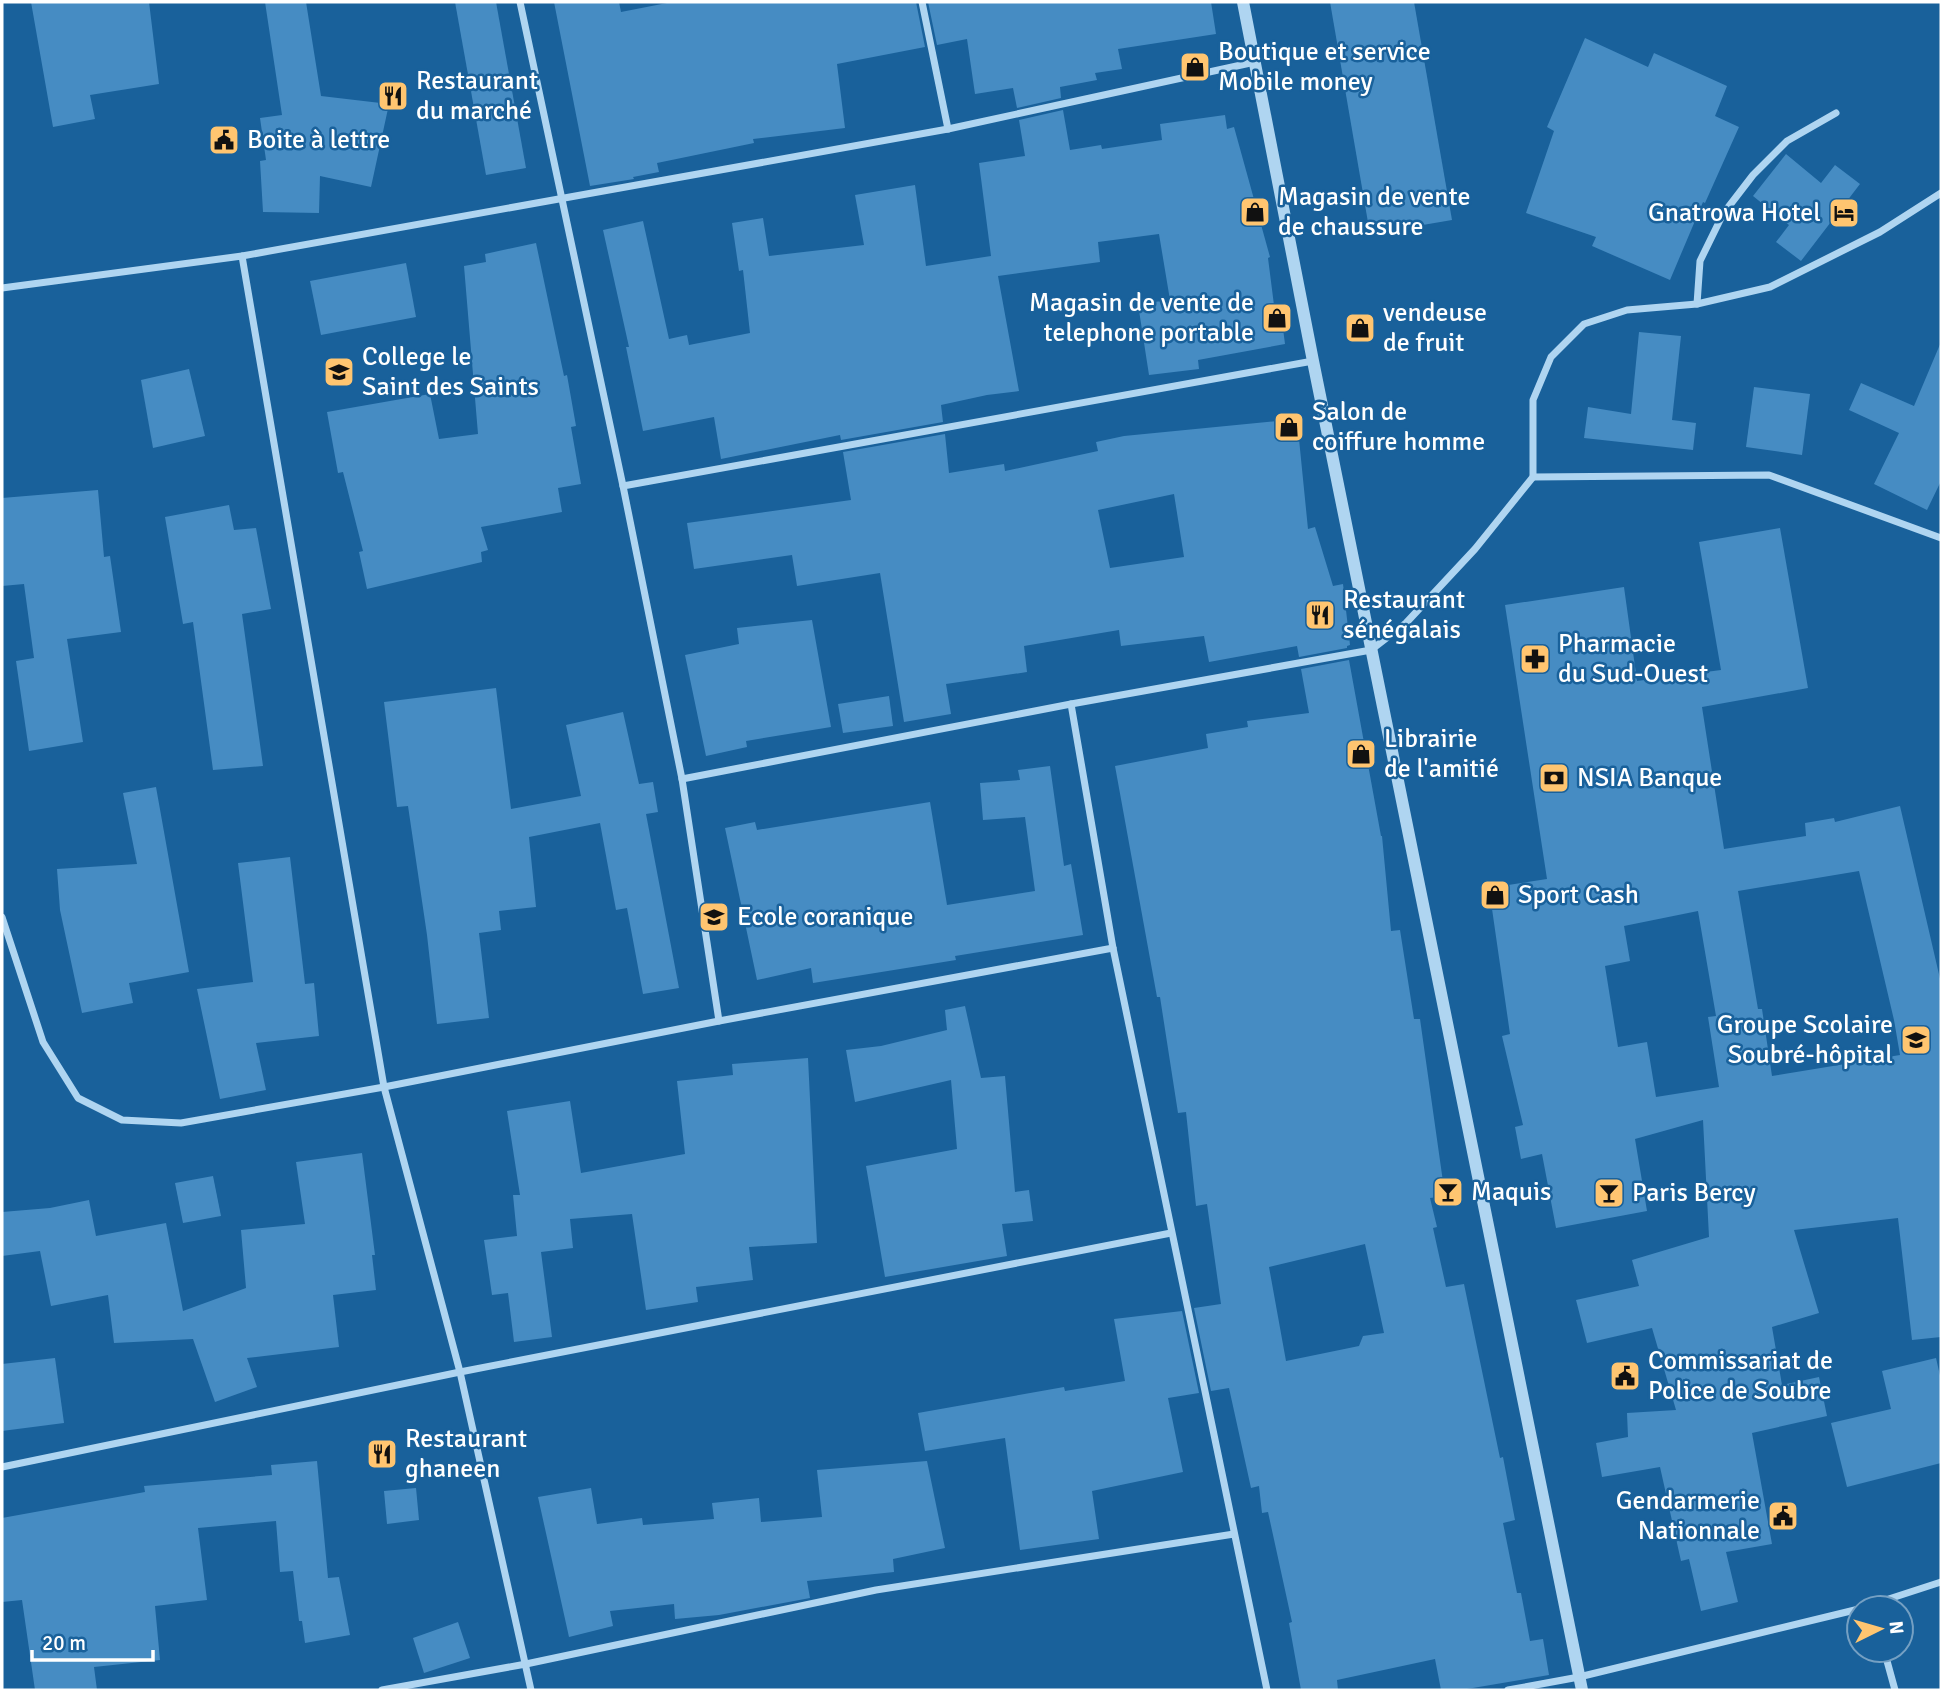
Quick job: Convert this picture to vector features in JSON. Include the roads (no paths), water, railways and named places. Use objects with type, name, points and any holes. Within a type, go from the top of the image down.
[{"type":"street","points":[[520,2],[682,779],[719,1021]]},
{"type":"street","points":[[922,2],[948,129]]},
{"type":"street","points":[[1243,2],[1582,1690]]},
{"type":"street","points":[[2,288],[242,256],[948,129],[1255,62]]},
{"type":"street","points":[[1697,304],[1700,261],[1723,214],[1753,175],[1787,141],[1836,113]]},
{"type":"street","points":[[682,779],[1070,704],[1371,650],[1406,623],[1475,549],[1533,477],[1533,400],[1551,357],[1584,324],[1627,310],[1697,304],[1770,286],[1880,232],[1941,193]]},
{"type":"street","points":[[242,256],[384,1087],[460,1372],[531,1690]]},
{"type":"street","points":[[623,486],[1313,361]]},
{"type":"street","points":[[1533,477],[1769,475],[1941,538]]},
{"type":"street","points":[[1070,704],[1113,948],[1267,1690]]},
{"type":"street","points":[[2,917],[43,1042],[78,1098],[122,1120],[181,1123],[1113,948]]},
{"type":"street","points":[[2,1467],[460,1372],[1171,1233]]},
{"type":"street","points":[[382,1690],[526,1664],[876,1590],[1234,1534]]},
{"type":"street","points":[[1908,1594],[1941,1582]]},
{"type":"street","points":[[1508,1690],[1579,1677],[1845,1612]]},
{"type":"street","points":[[1888,1664],[1895,1690]]},
{"type":"place","name":"Boutique et service Mobile money","points":[[1195,67]]},
{"type":"place","name":"Restaurant du marché","points":[[393,96]]},
{"type":"place","name":"Boite à lettre","points":[[224,140]]},
{"type":"place","name":"Magasin de vente de chaussure","points":[[1255,212]]},
{"type":"place","name":"Gnatrowa Hotel","points":[[1844,213]]},
{"type":"place","name":"Magasin de vente de telephone portable","points":[[1277,318]]},
{"type":"place","name":"vendeuse de fruit","points":[[1360,328]]},
{"type":"place","name":"College le Saint des Saints","points":[[339,372]]},
{"type":"place","name":"Salon de coiffure homme","points":[[1289,427]]},
{"type":"place","name":"Restaurant sénégalais","points":[[1320,615]]},
{"type":"place","name":"Pharmacie du Sud-Ouest","points":[[1535,659]]},
{"type":"place","name":"Librairie de l'amitié","points":[[1361,754]]},
{"type":"place","name":"NSIA Banque","points":[[1554,778]]},
{"type":"place","name":"Sport Cash","points":[[1495,895]]},
{"type":"place","name":"Ecole coranique","points":[[714,917]]},
{"type":"place","name":"Groupe Scolaire Soubré-hôpital","points":[[1916,1040]]},
{"type":"place","name":"Maquis","points":[[1448,1192]]},
{"type":"place","name":"Paris Bercy","points":[[1609,1193]]},
{"type":"place","name":"Commissariat de Police de Soubre","points":[[1625,1376]]},
{"type":"place","name":"Restaurant ghaneen","points":[[382,1454]]},
{"type":"place","name":"Gendarmerie Nationnale","points":[[1783,1516]]}]
